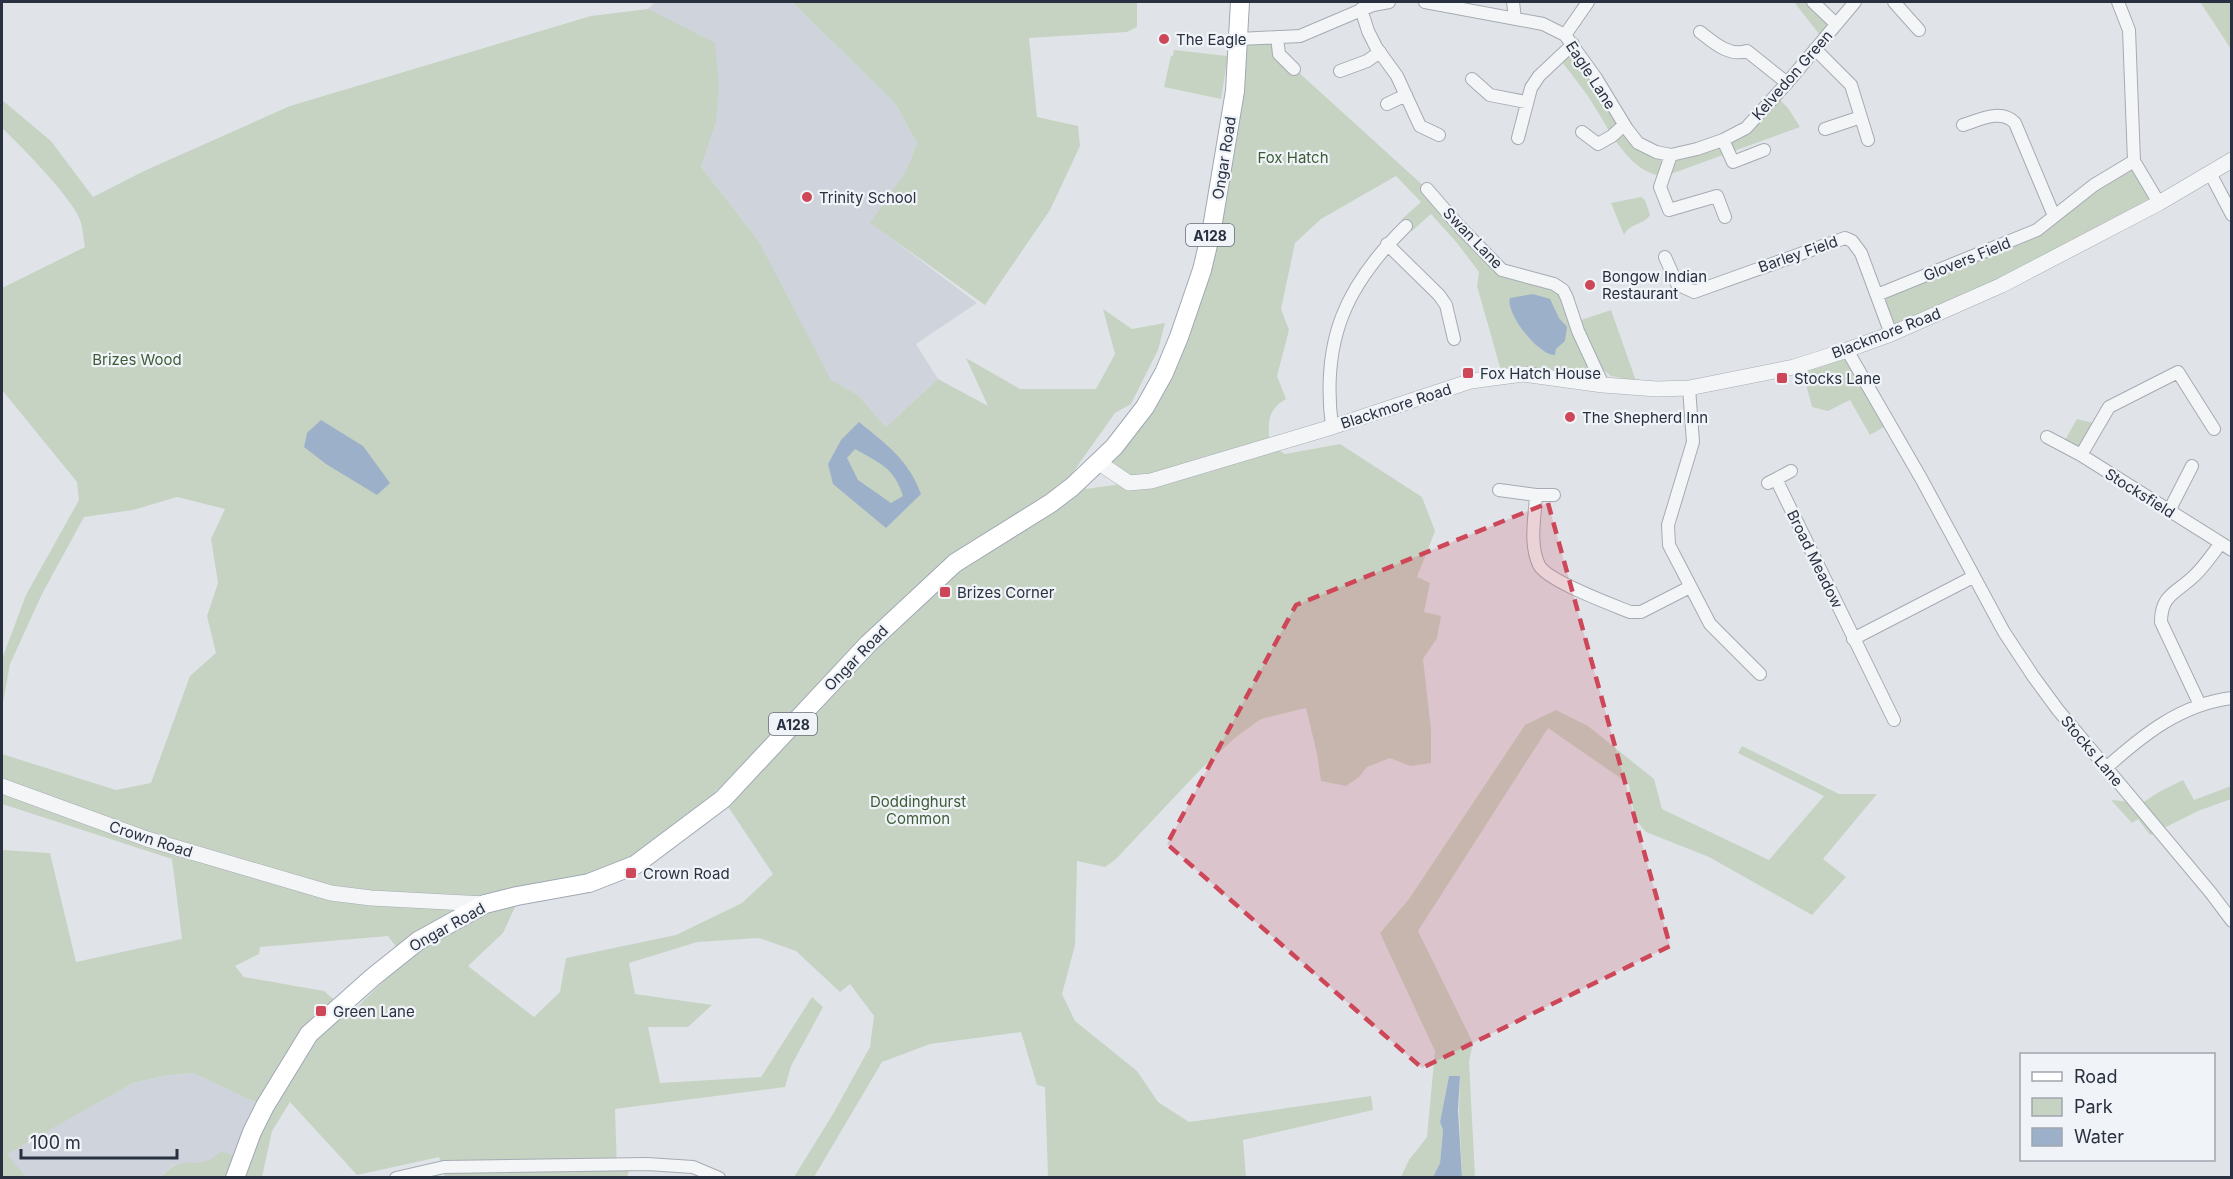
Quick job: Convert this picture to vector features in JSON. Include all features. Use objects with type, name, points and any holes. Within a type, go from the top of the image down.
[{"type":"main road","name":"Ongar Road","points":[[235,1178],[252,1132],[265,1106],[309,1034],[373,977],[418,941],[485,904],[589,883],[634,865],[723,799],[868,644],[955,563],[1051,503],[1125,435],[1145,407],[1164,373],[1193,301],[1212,228],[1235,91],[1240,2]]},
{"type":"street","points":[[1239,39],[1300,36],[1361,9],[1389,2]]},
{"type":"street","name":"Eagle Lane","points":[[1425,2],[1543,24],[1569,40],[1596,78],[1621,120]]},
{"type":"street","points":[[1513,2],[1515,19]]},
{"type":"street","name":"Eagle Lane","points":[[1569,40],[1588,2]]},
{"type":"street","points":[[1813,2],[1836,24]]},
{"type":"street","name":"Kelvedon Green","points":[[1671,155],[1723,140],[1746,128],[1855,2]]},
{"type":"street","points":[[1894,2],[1919,30]]},
{"type":"street","points":[[2118,2],[2129,30],[2134,161],[2158,203]]},
{"type":"street","points":[[1361,9],[1368,31],[1397,76],[1420,126],[1439,135]]},
{"type":"street","points":[[1700,32],[1716,45],[1734,53],[1747,51],[1787,83]]},
{"type":"street","points":[[1277,37],[1279,54],[1294,69]]},
{"type":"street","points":[[1518,138],[1530,88],[1569,40]]},
{"type":"street","points":[[1815,49],[1851,85],[1868,140]]},
{"type":"street","points":[[1340,71],[1367,61],[1380,52]]},
{"type":"street","points":[[1472,79],[1490,95],[1526,102]]},
{"type":"street","points":[[1387,104],[1406,95]]},
{"type":"street","points":[[1963,125],[1989,116],[2004,115],[2015,123],[2054,216]]},
{"type":"street","points":[[1825,129],[1861,117]]},
{"type":"street","points":[[1582,132],[1598,144],[1612,136],[1621,120],[1638,143],[1656,152],[1671,155],[1660,187],[1669,210],[1717,196],[1725,217]]},
{"type":"street","points":[[1723,140],[1734,162],[1764,150]]},
{"type":"street","name":"Blackmore Road","points":[[1098,462],[1130,483],[1151,481],[1332,427],[1471,381],[1503,375],[1523,374],[1603,385],[1657,389],[1689,388],[1794,367],[1891,334],[2002,285],[2158,203],[2232,160]]},
{"type":"street","name":"Glovers Field","points":[[1876,295],[2037,230],[2094,185],[2134,161]]},
{"type":"street","points":[[2210,174],[2232,215]]},
{"type":"street","name":"Swan Lane","points":[[1427,189],[1502,270],[1554,284],[1563,290],[1568,298],[1578,331],[1603,385]]},
{"type":"street","points":[[1332,427],[1329,400],[1330,368],[1335,336],[1341,319],[1364,272],[1387,244],[1406,226]]},
{"type":"street","name":"Barley Field","points":[[1665,257],[1677,284],[1694,292],[1845,238],[1857,246],[1891,334]]},
{"type":"street","points":[[1387,244],[1439,295],[1446,305],[1454,339]]},
{"type":"street","name":"Stocks Lane","points":[[1847,350],[1922,480],[2004,632],[2033,676],[2058,710],[2232,921]]},
{"type":"street","points":[[2081,455],[2109,407],[2178,372],[2214,429]]},
{"type":"street","points":[[1689,388],[1693,442],[1668,525],[1669,544],[1710,624],[1760,674]]},
{"type":"street","name":"Stocksfield","points":[[2047,437],[2081,455],[2232,550]]},
{"type":"street","points":[[2169,511],[2192,466]]},
{"type":"street","name":"Broad Meadow","points":[[1791,471],[1772,481],[1894,720]]},
{"type":"street","points":[[1499,490],[1554,495]]},
{"type":"street","points":[[1536,495],[1535,552],[1540,567],[1559,581],[1630,612],[1641,612],[1690,587]]},
{"type":"street","points":[[2200,705],[2162,622],[2161,613],[2170,594],[2193,577],[2220,544]]},
{"type":"street","points":[[1853,639],[1973,577]]},
{"type":"street","points":[[2107,767],[2155,727],[2174,716],[2200,705],[2232,698]]},
{"type":"street","name":"Crown Road","points":[[2,786],[147,839],[331,893],[371,898],[485,904]]},
{"type":"street","points":[[445,902],[448,924]]},
{"type":"street","points":[[396,1178],[444,1167],[647,1164],[693,1167],[719,1178]]},
{"type":"highlighted area","points":[[1548,503],[1670,946],[1422,1068],[1167,844],[1296,605]]},
{"type":"shaded area","name":"Trinity School","points":[[655,2],[792,2],[895,103],[917,143],[906,171],[871,223],[977,303],[916,344],[938,379],[886,427],[858,395],[824,377],[758,240],[701,167],[716,122],[648,9]]},
{"type":"shaded area","points":[[193,1073],[265,1106],[241,1160],[213,1159],[202,1164],[174,1165],[160,1177],[26,1177],[6,1154],[133,1083],[162,1076]]},
{"type":"green space","points":[[792,2],[1137,2],[1137,27],[1127,32],[1029,38],[1037,117],[1078,126],[1080,146],[1050,210],[985,305],[870,223],[906,171],[917,143],[895,103]]},
{"type":"green space","points":[[1794,2],[1813,2],[1836,24],[1823,39]]},
{"type":"green space","points":[[2200,2],[2231,2],[2231,49]]},
{"type":"green space","points":[[648,9],[715,43],[719,85],[716,122],[701,167],[758,240],[831,380],[858,395],[886,427],[938,379],[988,406],[966,358],[1020,389],[1096,389],[1115,354],[1103,309],[1132,329],[1165,323],[1158,350],[1131,404],[1115,413],[1071,475],[1086,489],[1129,483],[1098,462],[1114,447],[1193,301],[1239,39],[1277,37],[1285,60],[1427,189],[1496,264],[1554,284],[1575,322],[1611,310],[1636,381],[1611,376],[1593,362],[1582,376],[1503,369],[1500,367],[1477,286],[1479,272],[1431,214],[1412,231],[1401,220],[1421,202],[1396,176],[1321,219],[1295,243],[1281,309],[1289,330],[1277,376],[1286,399],[1272,413],[1269,431],[1270,445],[1285,454],[1340,444],[1422,497],[1435,531],[1417,577],[1430,583],[1424,612],[1441,616],[1437,638],[1423,659],[1431,729],[1431,763],[1410,766],[1390,758],[1367,767],[1359,777],[1346,786],[1321,781],[1306,708],[1261,719],[1236,737],[1200,770],[1116,859],[1105,867],[1077,861],[1075,945],[1062,994],[1075,1021],[1137,1071],[1158,1102],[1189,1122],[1371,1096],[1373,1110],[1243,1140],[1246,1177],[1048,1177],[1045,1087],[1037,1085],[1021,1032],[930,1044],[882,1062],[814,1177],[794,1177],[833,1114],[870,1047],[874,1016],[850,984],[840,992],[796,951],[759,938],[697,942],[629,963],[635,994],[712,1005],[688,1027],[648,1027],[660,1083],[761,1077],[812,997],[823,1007],[791,1066],[785,1087],[615,1109],[617,1170],[629,1171],[627,1177],[445,1177],[439,1157],[357,1175],[290,1102],[272,1131],[262,1177],[160,1177],[176,1165],[208,1161],[221,1151],[241,1159],[264,1106],[193,1073],[162,1076],[133,1083],[7,1154],[26,1177],[2,1177],[2,850],[50,853],[76,962],[182,939],[172,859],[2,804],[2,754],[116,790],[151,783],[190,676],[216,653],[207,616],[218,583],[211,539],[225,509],[177,497],[133,510],[84,517],[42,594],[10,664],[2,708],[2,659],[26,595],[79,500],[77,482],[2,390],[2,288],[85,247],[80,220],[68,199],[2,128],[2,100],[51,141],[93,197],[144,171],[290,106],[591,16]],"holes":[[[717,790],[773,874],[742,903],[676,935],[566,958],[560,992],[534,1017],[468,966],[503,933],[516,905],[635,865],[690,824]],[[388,936],[406,960],[363,1001],[352,1015],[324,991],[244,977],[235,966],[259,954],[260,947]]]},
{"type":"green space","points":[[1573,44],[1627,129],[1656,152],[1723,140],[1776,96],[1788,108],[1800,127],[1667,175],[1661,176],[1648,172],[1637,165],[1617,143],[1587,95],[1559,58]]},
{"type":"green space","points":[[1174,50],[1228,56],[1221,99],[1164,87]]},
{"type":"green space","points":[[2134,161],[2159,203],[1891,334],[1877,295],[2015,239]]},
{"type":"green space","points":[[1641,197],[1645,200],[1650,215],[1630,228],[1624,235],[1611,203]]},
{"type":"green space","points":[[1847,350],[1889,424],[1870,435],[1850,400],[1828,411],[1812,407],[1801,365]]},
{"type":"green space","points":[[2077,419],[2098,424],[2081,455],[2062,445]]},
{"type":"green space","points":[[1556,710],[1588,726],[1654,779],[1662,809],[1769,860],[1824,796],[1738,753],[1742,746],[1839,794],[1877,794],[1823,859],[1846,877],[1812,915],[1709,857],[1646,832],[1635,819],[1629,784],[1548,728],[1418,931],[1473,1043],[1469,1061],[1475,1177],[1462,1177],[1460,1077],[1449,1076],[1440,1122],[1443,1130],[1440,1163],[1433,1177],[1401,1177],[1409,1160],[1427,1137],[1435,1051],[1380,933],[1409,899],[1525,725]]},
{"type":"green space","points":[[2183,780],[2194,800],[2231,786],[2231,799],[2198,811],[2150,835],[2138,819],[2132,823],[2111,800],[2142,803]]},
{"type":"water","points":[[1533,294],[1550,299],[1559,318],[1567,327],[1565,341],[1556,349],[1555,355],[1541,349],[1532,341],[1518,323],[1510,305],[1510,298]]},
{"type":"water","points":[[321,420],[363,446],[390,483],[377,495],[326,464],[304,447],[307,433]]},
{"type":"water","points":[[859,422],[896,454],[916,482],[921,494],[886,528],[833,484],[828,464],[841,440]],"holes":[[[855,449],[885,467],[895,478],[903,496],[891,503],[858,480],[847,458]]]},
{"type":"water","points":[[1449,1076],[1460,1076],[1458,1110],[1462,1177],[1433,1177],[1440,1163],[1443,1130],[1440,1122]]},
{"type":"place","name":"The Eagle","points":[[1164,39]]},
{"type":"place","name":"Trinity School","points":[[807,197]]},
{"type":"place","name":"Bongow Indian Restaurant","points":[[1590,285]]},
{"type":"place","name":"Fox Hatch House","points":[[1468,373]]},
{"type":"place","name":"Stocks Lane","points":[[1782,378]]},
{"type":"place","name":"The Shepherd Inn","points":[[1570,417]]},
{"type":"place","name":"Brizes Corner","points":[[945,592]]},
{"type":"place","name":"Crown Road","points":[[631,873]]},
{"type":"place","name":"Green Lane","points":[[321,1011]]},
{"type":"park label","name":"Fox Hatch","points":[[1293,157]]},
{"type":"park label","name":"Brizes Wood","points":[[137,359]]},
{"type":"park label","name":"Doddinghurst Common","points":[[918,810]]}]
